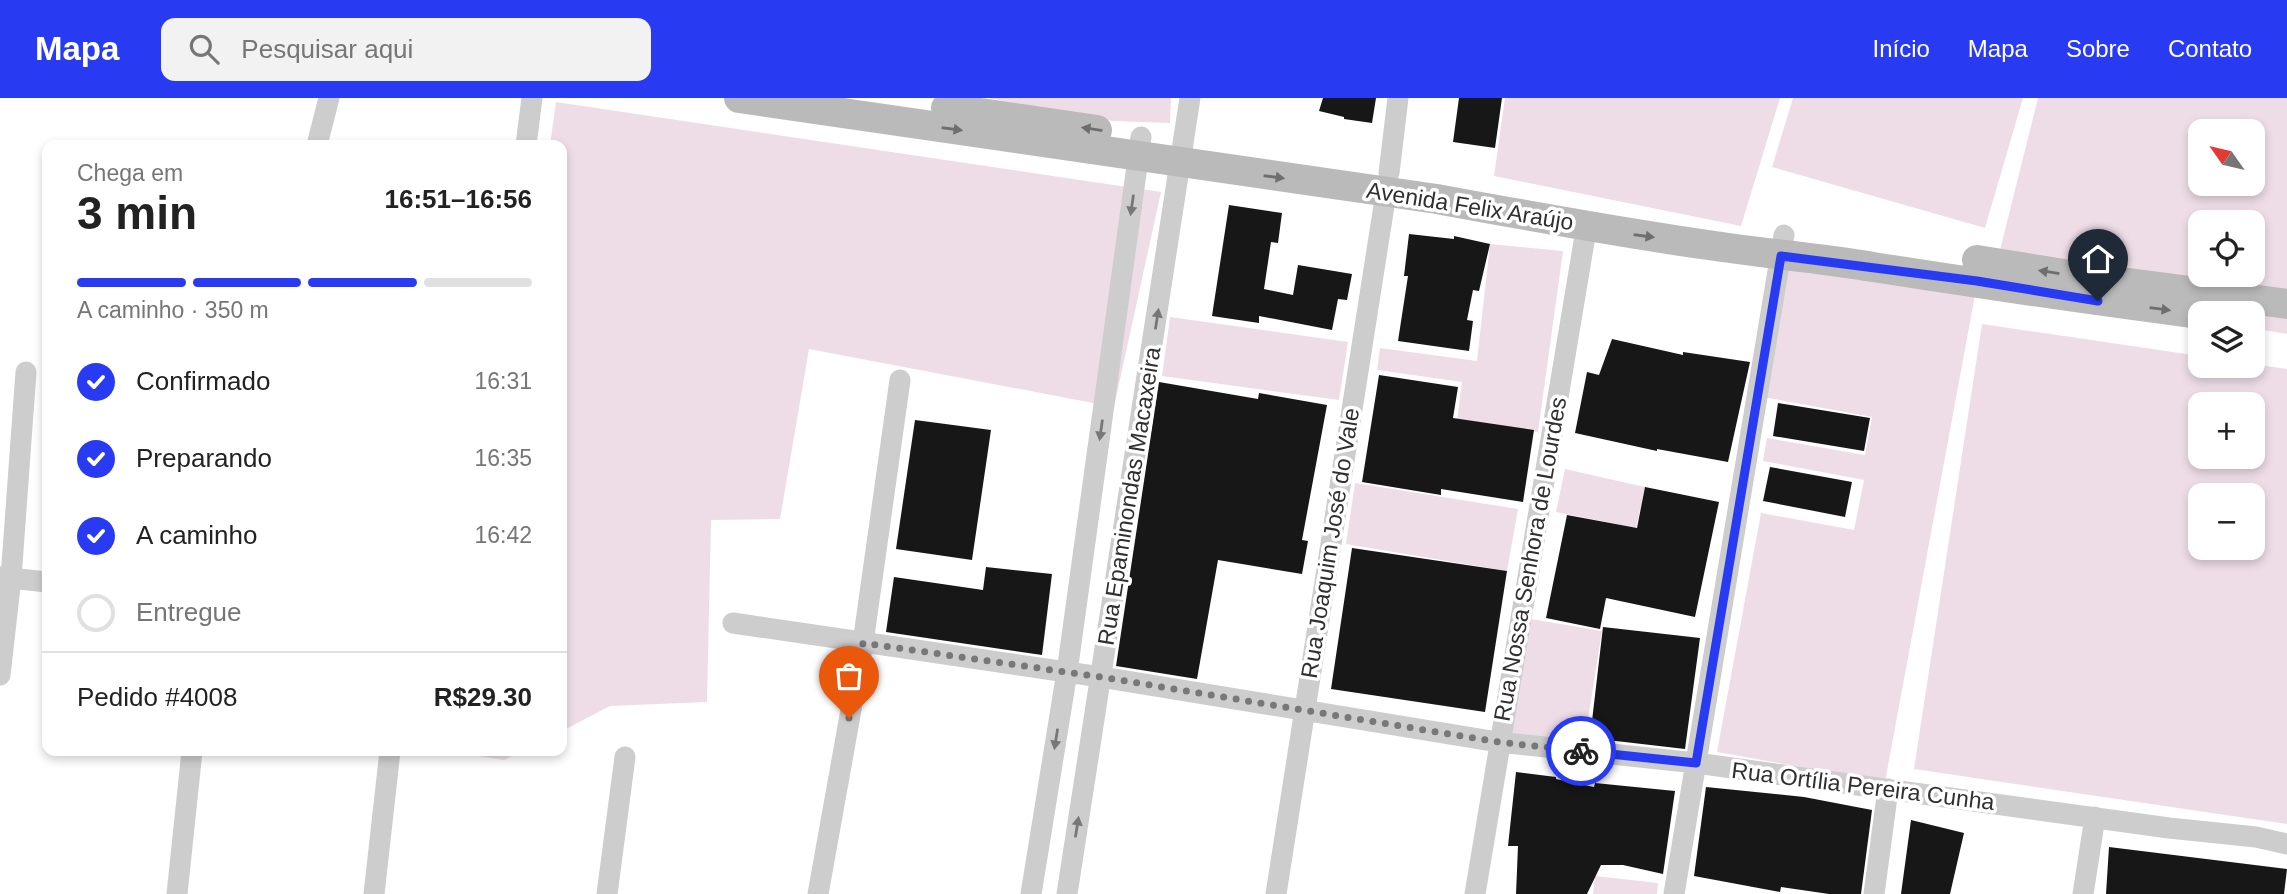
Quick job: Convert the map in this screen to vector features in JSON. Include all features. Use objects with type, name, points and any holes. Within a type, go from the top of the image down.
[{"type":"main road","name":"Avenida Felix Araújo","points":[[739,98],[1140,147],[1388,183],[1437,199],[1549,220],[1587,224],[1619,232],[1782,245],[2287,304]]},
{"type":"main road","name":"Avenida Felix Araújo","points":[[873,98],[1140,147]]},
{"type":"main road","name":"Avenida Felix Araújo","points":[[1388,183],[1440,178],[1977,281],[2074,298],[2188,312]]},
{"type":"main road","points":[[2265,322],[2287,325]]},
{"type":"street","points":[[318,140],[329,98]]},
{"type":"street","points":[[527,140],[532,98]]},
{"type":"street","name":"Rua Epaminondas Macaxeira","points":[[1067,894],[1190,98]]},
{"type":"street","name":"Rua Joaquim José do Vale","points":[[1276,894],[1388,183],[1398,98]]},
{"type":"street","name":"Rua Epaminondas Macaxeira","points":[[1031,894],[1067,672],[1140,147]]},
{"type":"street","name":"Rua Nossa Senhora de Lourdes","points":[[1475,894],[1498,742],[1587,224]]},
{"type":"street","points":[[1674,894],[1782,245]]},
{"type":"street","points":[[0,675],[5,578],[26,372]]},
{"type":"street","points":[[818,894],[863,643],[900,380]]},
{"type":"street","points":[[5,578],[42,582]]},
{"type":"street","name":"Rua Ortília Pereira Cunha","points":[[733,623],[1101,677],[1498,742],[1696,763],[2256,837],[2287,844]]},
{"type":"street","points":[[177,894],[191,756]]},
{"type":"street","points":[[374,894],[389,756]]},
{"type":"street","points":[[607,894],[625,757]]},
{"type":"street","points":[[1874,894],[1888,789]]},
{"type":"street","points":[[2082,894],[2095,817]]},
{"type":"shaded area","points":[[989,98],[1171,98],[1170,123],[1113,121]]},
{"type":"shaded area","points":[[1505,98],[1780,98],[1741,226],[1494,176]]},
{"type":"shaded area","points":[[1793,98],[2023,98],[1985,228],[1772,167]]},
{"type":"shaded area","points":[[2038,98],[2287,98],[2287,334],[2265,330],[2265,301],[2188,301],[2188,311],[1991,286]]},
{"type":"shaded area","points":[[556,102],[1161,192],[1114,407],[809,349],[780,519],[711,520],[707,702],[610,706],[567,728],[567,140],[551,140]]},
{"type":"shaded area","points":[[1490,244],[1563,251],[1538,432],[1457,421],[1462,382],[1377,370],[1380,348],[1477,361]]},
{"type":"shaded area","points":[[1787,261],[1975,295],[1885,782],[1717,752],[1761,513],[1854,530],[1864,480],[1763,461],[1767,438],[1865,455],[1872,417],[1763,397]]},
{"type":"shaded area","points":[[1170,317],[1348,342],[1339,400],[1162,376]]},
{"type":"shaded area","points":[[1982,324],[2188,354],[2188,378],[2265,378],[2265,366],[2287,369],[2287,824],[1914,769]]},
{"type":"shaded area","points":[[1565,469],[1645,487],[1636,528],[1556,512]]},
{"type":"shaded area","points":[[1355,483],[1518,509],[1507,571],[1346,544]]},
{"type":"shaded area","points":[[1531,619],[1602,631],[1584,744],[1512,734]]},
{"type":"shaded area","points":[[478,756],[512,756],[504,760]]},
{"type":"shaded area","points":[[1595,876],[1658,883],[1657,894],[1593,894]]},
{"type":"building","points":[[1323,98],[1376,98],[1372,123],[1344,119],[1319,111]]},
{"type":"building","points":[[1459,98],[1502,98],[1495,148],[1453,142]]},
{"type":"building","points":[[1229,205],[1282,213],[1278,243],[1271,242],[1264,289],[1293,295],[1298,265],[1352,274],[1347,300],[1338,299],[1332,330],[1259,316],[1259,323],[1212,316]]},
{"type":"building","points":[[1409,234],[1454,239],[1454,236],[1490,244],[1479,291],[1473,290],[1467,320],[1473,321],[1469,351],[1398,341],[1408,276],[1404,276]]},
{"type":"building","points":[[1612,339],[1683,355],[1683,352],[1750,362],[1728,462],[1657,451],[1575,433],[1587,372],[1599,375]]},
{"type":"building","points":[[1379,375],[1458,387],[1453,418],[1534,430],[1523,502],[1441,489],[1441,495],[1362,482]]},
{"type":"building","points":[[1159,382],[1258,399],[1259,393],[1327,405],[1302,540],[1308,541],[1302,574],[1218,560],[1197,679],[1116,666]]},
{"type":"building","points":[[1778,403],[1870,418],[1864,451],[1773,436]]},
{"type":"building","points":[[915,420],[991,430],[972,560],[896,549]]},
{"type":"building","points":[[1770,467],[1852,482],[1845,517],[1763,501]]},
{"type":"building","points":[[1645,487],[1719,502],[1695,617],[1606,598],[1600,629],[1546,618],[1567,515],[1637,528]]},
{"type":"building","points":[[1352,548],[1507,571],[1485,712],[1331,689]]},
{"type":"building","points":[[986,567],[1052,574],[1042,655],[886,632],[894,577],[983,590]]},
{"type":"building","points":[[1603,627],[1700,638],[1685,749],[1590,738]]},
{"type":"building","points":[[1516,772],[1556,777],[1594,787],[1595,783],[1675,791],[1663,874],[1623,865],[1601,865],[1587,894],[1516,894],[1518,846],[1508,846]]},
{"type":"building","points":[[1706,787],[1804,797],[1872,810],[1861,894],[1829,894],[1781,887],[1780,892],[1694,876]]},
{"type":"building","points":[[1911,820],[1964,833],[1950,894],[1901,894]]},
{"type":"building","points":[[2109,847],[2287,869],[2284,894],[2106,894]]},
{"type":"way so far","points":[[849,718],[863,643],[1101,677],[1498,742],[1581,751]]},
{"type":"route","points":[[1581,751],[1696,763],[1781,256],[1872,266],[2098,301]]}]
